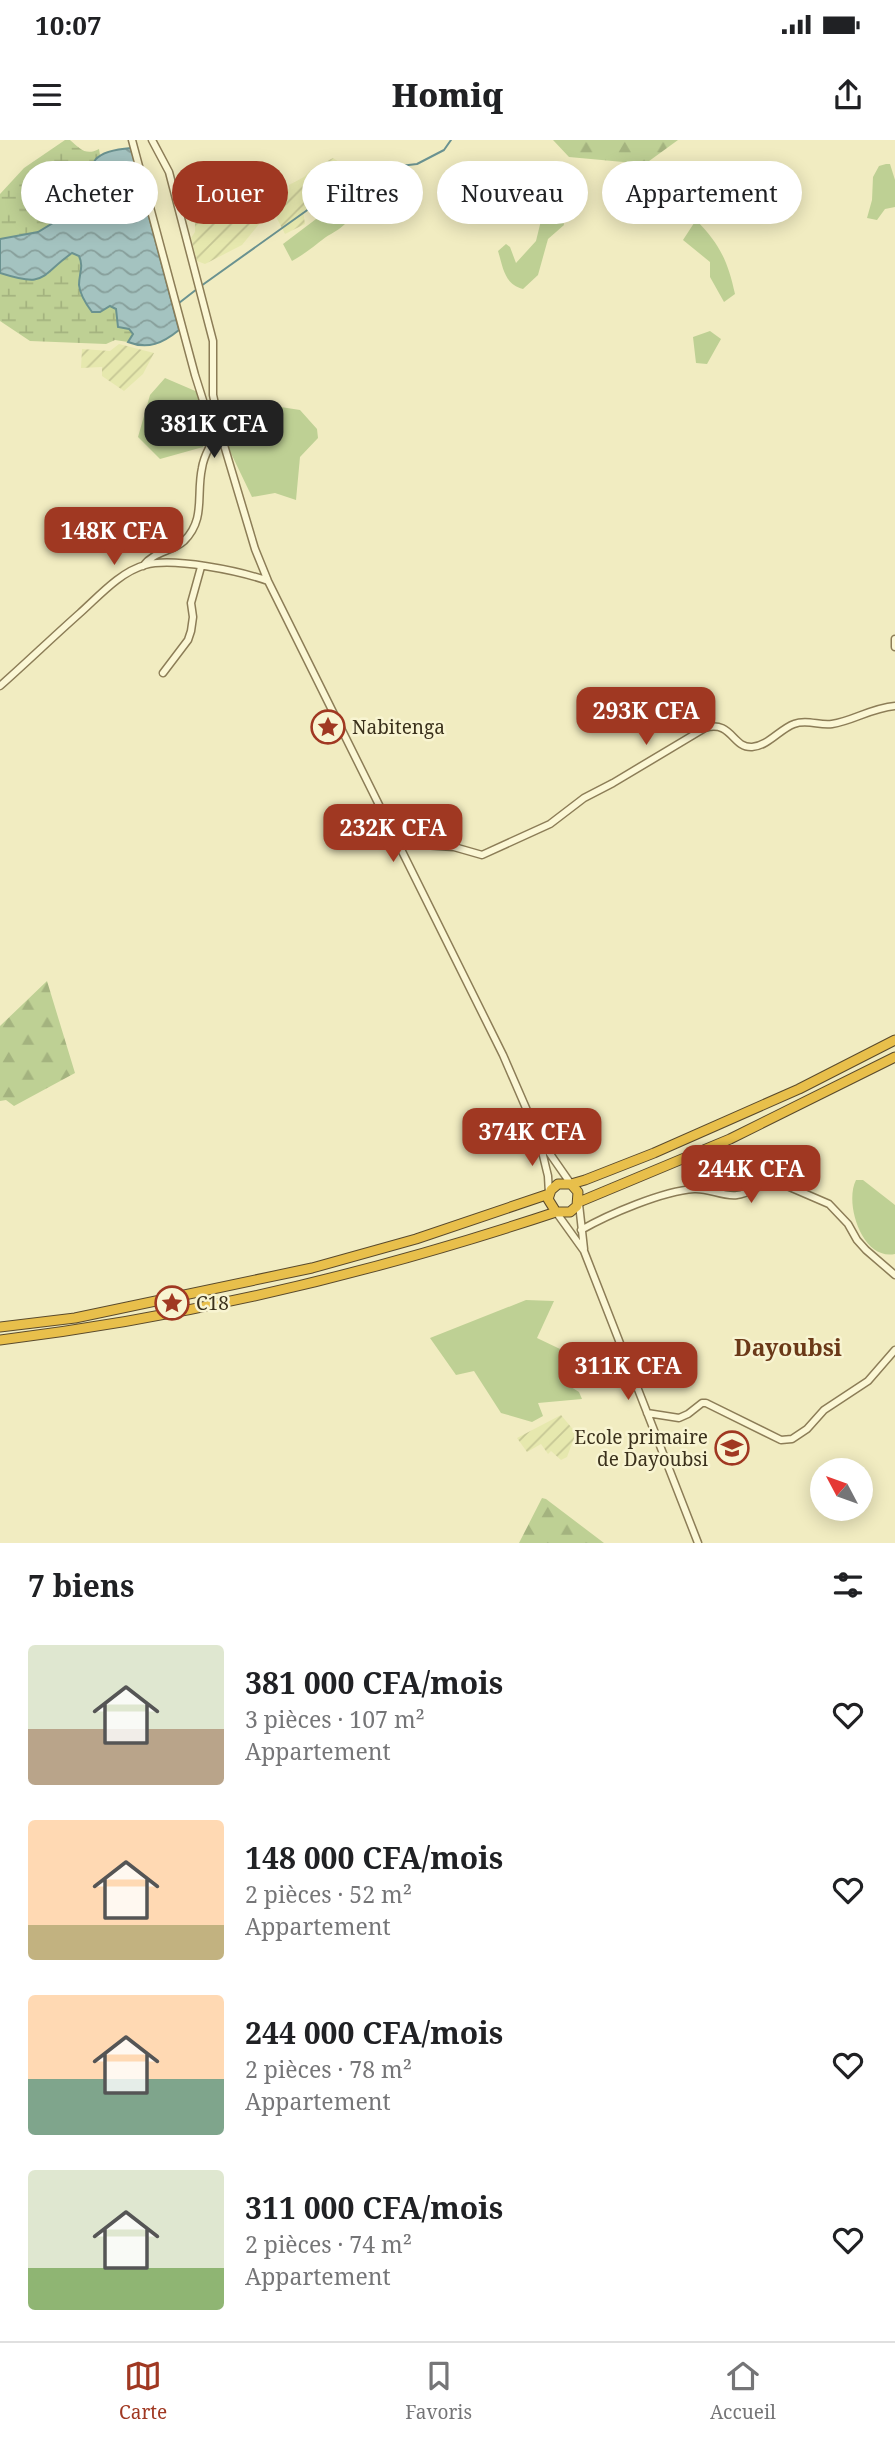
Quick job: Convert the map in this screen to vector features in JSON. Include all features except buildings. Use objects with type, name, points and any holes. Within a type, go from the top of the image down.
[{"type":"highway","points":[[0,1327],[88,1315],[312,1268],[416,1240],[549,1194],[558,1184],[571,1184],[654,1153],[799,1089],[895,1040]]},
{"type":"highway","points":[[0,1340],[71,1332],[314,1283],[556,1212],[570,1212],[579,1202],[730,1139],[895,1057]]},
{"type":"highway","points":[[571,1184],[578,1192],[579,1202]]},
{"type":"highway","points":[[549,1194],[550,1204],[556,1212]]},
{"type":"street","points":[[132,140],[195,375],[207,413],[222,435]]},
{"type":"street","points":[[152,140],[169,172],[213,341],[213,395],[222,435],[248,528],[268,581],[496,1043],[539,1138],[562,1175],[571,1184]]},
{"type":"street","points":[[143,566],[149,558],[183,542],[195,527],[201,499],[201,470],[209,448]]},
{"type":"street","points":[[0,686],[96,598],[126,574],[143,566],[155,563],[201,567],[268,581]]},
{"type":"street","points":[[163,673],[188,640],[193,617],[191,603],[201,567]]},
{"type":"street","points":[[895,639],[895,647]]},
{"type":"street","points":[[391,831],[423,845],[454,847],[482,855],[550,824],[584,798],[705,727],[722,727],[748,748],[757,747],[797,723],[831,724],[867,711],[895,706]]},
{"type":"street","points":[[539,1138],[548,1176],[549,1194]]},
{"type":"street","points":[[581,1230],[649,1200],[694,1189],[738,1195],[770,1181],[778,1182],[829,1204],[848,1224],[866,1250],[895,1275]]},
{"type":"street","points":[[579,1202],[584,1251],[698,1543]]},
{"type":"street","points":[[556,1212],[584,1251]]},
{"type":"street","points":[[647,1413],[679,1418],[706,1403],[781,1440],[787,1440],[800,1434],[824,1410],[868,1381],[895,1350]]},
{"type":"green space","points":[[65,140],[70,140],[87,152],[99,149],[100,155],[96,161],[34,161]]},
{"type":"green space","points":[[553,140],[678,140],[649,161],[569,157]]},
{"type":"green space","points":[[890,164],[895,180],[895,207],[885,209],[877,220],[867,218],[872,200],[873,177],[879,166]]},
{"type":"green space","points":[[21,171],[21,224],[51,224],[38,232],[0,239],[0,194]]},
{"type":"green space","points":[[302,178],[302,224],[305,224],[285,234],[280,224],[288,224],[289,185]]},
{"type":"green space","points":[[195,224],[259,224],[242,245],[205,264],[197,261],[191,238],[195,232]]},
{"type":"green space","points":[[309,224],[345,224],[292,261],[283,244]]},
{"type":"green space","points":[[540,224],[564,224],[548,239],[538,275],[523,289],[517,287],[508,279],[498,251],[506,244],[510,247],[516,263],[536,241]]},
{"type":"green space","points":[[693,224],[700,224],[722,254],[735,294],[724,302],[710,277],[710,262],[683,240]]},
{"type":"green space","points":[[72,253],[79,256],[83,264],[79,285],[117,309],[133,334],[128,342],[115,340],[106,344],[30,341],[0,321],[0,273],[16,278],[47,275]]},
{"type":"green space","points":[[710,331],[721,339],[707,364],[696,363],[693,337]]},
{"type":"green space","points":[[119,344],[154,353],[143,374],[124,391],[102,376],[102,367],[81,368],[82,349],[110,351]]},
{"type":"green space","points":[[165,378],[200,393],[204,408],[180,415],[167,407],[160,415],[168,437],[183,441],[207,433],[203,447],[160,459],[138,437],[150,395]]},
{"type":"green space","points":[[255,403],[300,410],[317,429],[318,438],[300,457],[296,500],[275,493],[252,497],[228,447],[233,429],[243,425]]},
{"type":"green space","points":[[47,981],[75,1073],[14,1106],[6,1100],[0,1101],[0,1026]]},
{"type":"green space","points":[[856,1180],[863,1180],[895,1205],[895,1254],[883,1254],[873,1249],[865,1240],[854,1215],[852,1202]]},
{"type":"green space","points":[[526,1300],[554,1301],[537,1338],[581,1359],[598,1375],[587,1385],[577,1376],[566,1384],[579,1392],[582,1399],[538,1403],[543,1416],[532,1422],[501,1413],[474,1371],[456,1375],[430,1338]]},
{"type":"green space","points":[[561,1415],[576,1433],[567,1457],[561,1460],[551,1451],[548,1454],[541,1444],[527,1452],[517,1438]]},
{"type":"green space","points":[[542,1498],[546,1499],[604,1543],[519,1543]]},
{"type":"water","points":[[131,148],[134,161],[95,161],[111,151]]},
{"type":"water","points":[[51,224],[151,224],[179,330],[161,342],[149,345],[128,342],[133,334],[129,329],[118,327],[116,309],[110,306],[100,312],[92,312],[80,289],[79,256],[72,253],[47,274],[34,280],[0,273],[0,239],[38,232]]},
{"type":"waterway","points":[[201,286],[313,206],[400,166],[417,164],[444,150],[451,140]]},
{"type":"waterway","points":[[179,303],[197,289]]},
{"type":"place","name":"Nabitenga","points":[[328,727]]},
{"type":"place","name":"C18","points":[[172,1303]]},
{"type":"place","name":"Ecole primaire de Dayoubsi","points":[[732,1448]]},
{"type":"district","name":"Dayoubsi","points":[[788,1348]]}]
